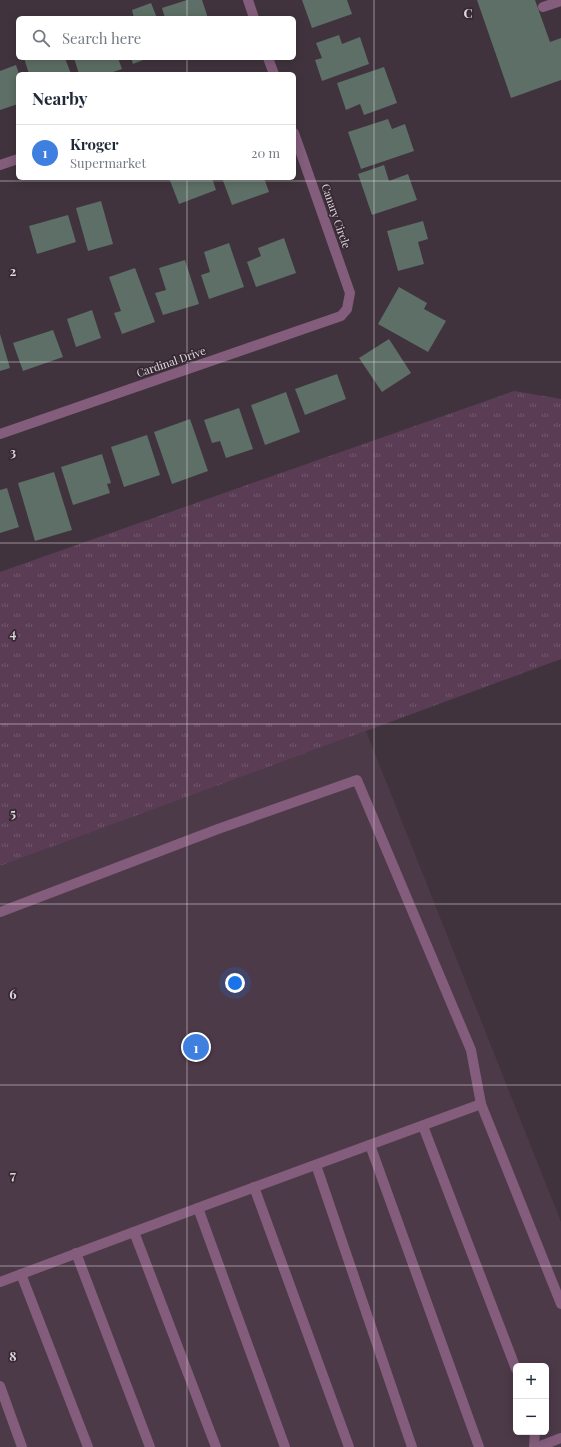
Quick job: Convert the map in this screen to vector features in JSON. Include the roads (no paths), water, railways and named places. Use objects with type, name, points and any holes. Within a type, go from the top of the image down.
[{"type":"street","points":[[248,0],[253,16]]},
{"type":"street","points":[[543,7],[561,1]]},
{"type":"street","points":[[268,60],[272,72]]},
{"type":"street","name":"Canary Circle","points":[[296,139],[350,293],[347,309]]},
{"type":"street","points":[[0,165],[16,160]]},
{"type":"street","name":"Cardinal Drive","points":[[0,434],[341,316],[347,309]]},
{"type":"street","points":[[0,912],[218,830],[357,780],[471,1050],[481,1104],[557,1282],[561,1304]]},
{"type":"street","points":[[0,1282],[481,1104]]},
{"type":"street","points":[[423,1126],[514,1363]]},
{"type":"street","points":[[370,1145],[479,1447]]},
{"type":"street","points":[[316,1165],[412,1447]]},
{"type":"street","points":[[254,1187],[349,1447]]},
{"type":"street","points":[[198,1208],[285,1447]]},
{"type":"street","points":[[134,1232],[216,1447]]},
{"type":"street","points":[[76,1253],[150,1447]]},
{"type":"street","points":[[21,1274],[88,1447]]},
{"type":"street","points":[[0,1386],[22,1447]]},
{"type":"street","points":[[534,1447],[535,1435]]},
{"type":"street","points":[[538,1447],[561,1438]]},
{"type":"place","name":"Kroger","points":[[196,1047]]}]
